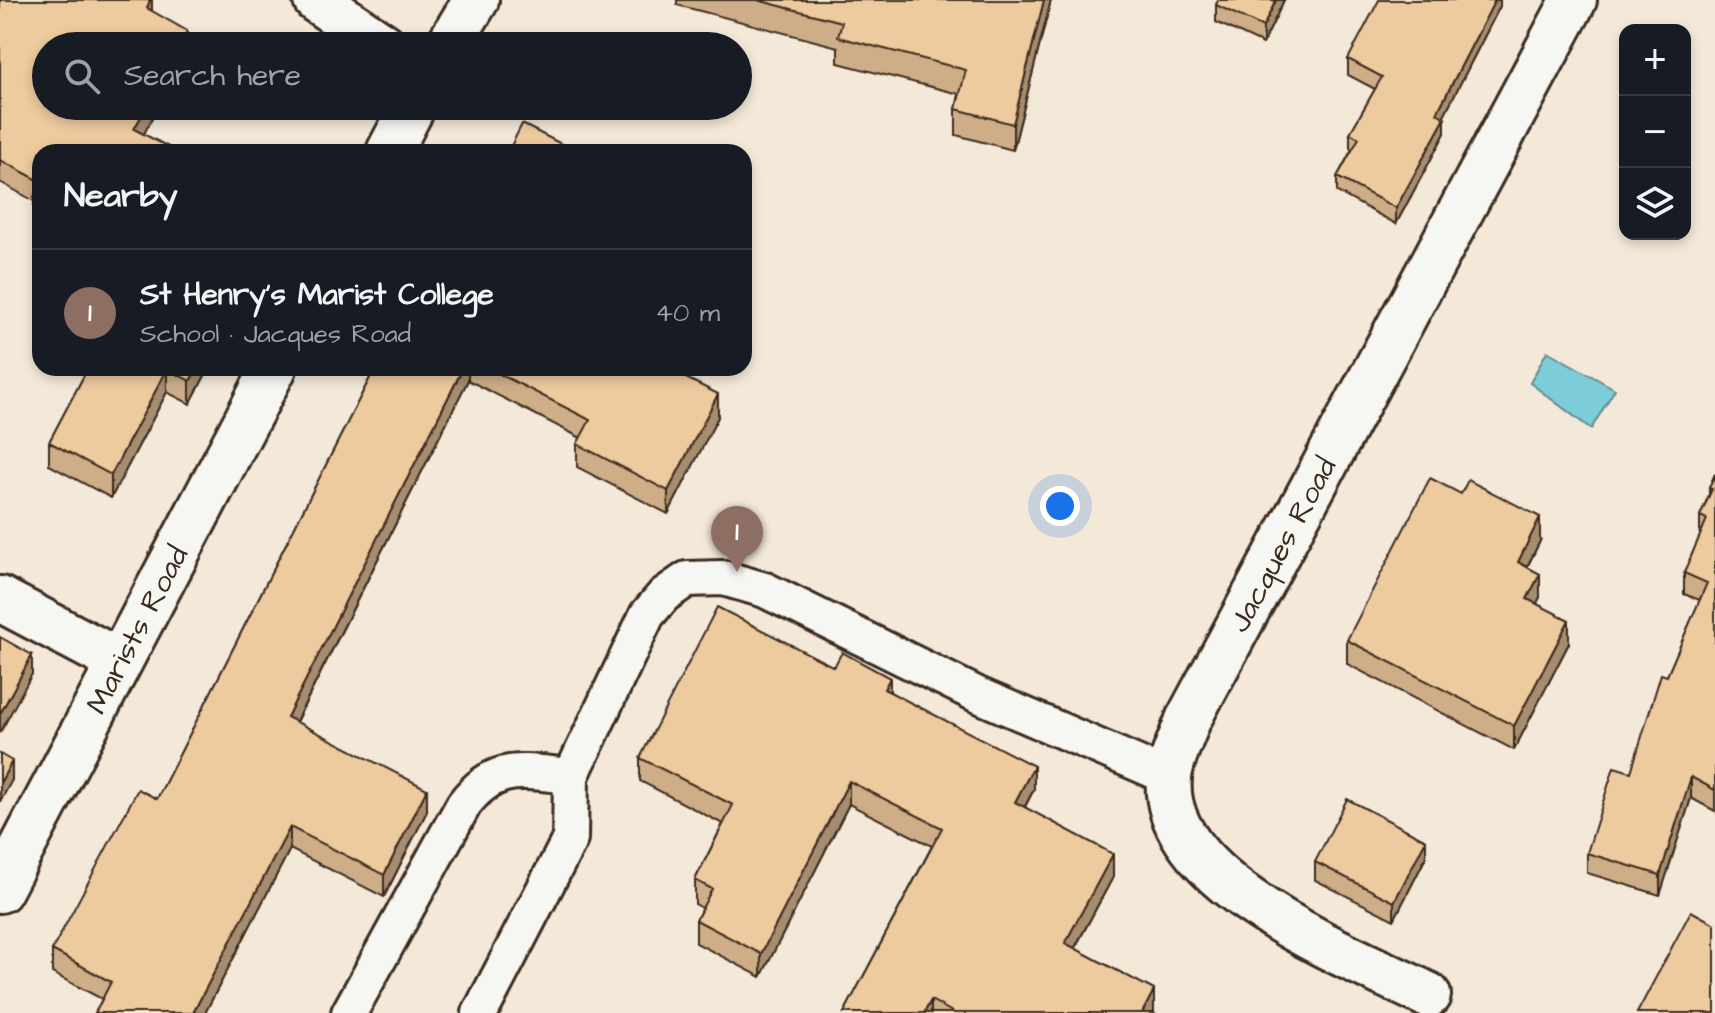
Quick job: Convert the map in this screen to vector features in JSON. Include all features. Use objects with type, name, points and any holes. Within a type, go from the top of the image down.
[{"type":"street","points":[[316,0],[363,32]]},
{"type":"street","points":[[457,32],[476,0]]},
{"type":"street","name":"Jacques Road","points":[[1428,995],[1281,921],[1216,873],[1194,853],[1176,825],[1169,777],[1188,720],[1574,0]]},
{"type":"street","points":[[393,144],[406,120]]},
{"type":"street","name":"Marists Road","points":[[0,890],[270,376]]},
{"type":"street","points":[[0,599],[118,661]]},
{"type":"lane","points":[[480,1013],[570,839],[571,776],[647,615],[664,595],[687,579],[723,578],[776,595],[976,694],[1169,777]]},
{"type":"lane","points":[[349,1013],[464,804],[479,784],[499,773],[571,776]]},
{"type":"water","points":[[1547,351],[1615,389],[1591,429],[1530,383]]},
{"type":"building","points":[[0,0],[150,0],[147,8],[187,31],[32,32],[32,120],[139,120],[134,129],[163,144],[32,144],[32,177],[0,160]]},
{"type":"building","points":[[757,0],[1044,0],[1013,124],[956,109],[966,70],[838,37],[842,22]]},
{"type":"building","points":[[1218,0],[1276,0],[1263,27],[1216,5]]},
{"type":"building","points":[[1379,0],[1495,0],[1437,113],[1445,118],[1396,208],[1337,177],[1359,138],[1350,133],[1382,77],[1348,59]]},
{"type":"building","points":[[522,124],[561,144],[512,144]]},
{"type":"building","points":[[84,376],[163,376],[111,475],[49,442]]},
{"type":"building","points":[[371,376],[459,376],[287,717],[427,789],[384,875],[290,827],[193,1013],[95,1013],[111,982],[52,950],[138,789],[157,799]]},
{"type":"building","points":[[504,376],[682,376],[718,394],[668,491],[577,444],[590,420]]},
{"type":"building","points":[[1715,474],[1715,790],[1691,777],[1660,875],[1587,853],[1614,767],[1631,772],[1661,674],[1667,676],[1707,583],[1684,573],[1707,519],[1700,516]]},
{"type":"building","points":[[1430,478],[1461,494],[1468,480],[1540,517],[1518,562],[1540,574],[1527,599],[1569,620],[1514,726],[1347,640]]},
{"type":"building","points":[[717,607],[834,667],[842,652],[890,678],[884,689],[1034,766],[1015,802],[1113,854],[1065,943],[1154,990],[1142,1013],[954,1013],[931,1000],[924,1013],[844,1013],[942,828],[849,781],[761,954],[696,920],[712,889],[695,880],[733,805],[640,758]]},
{"type":"building","points":[[0,637],[32,655],[0,714]]},
{"type":"building","points":[[0,754],[12,761],[0,783]]},
{"type":"building","points":[[1347,799],[1426,840],[1394,902],[1315,862]]},
{"type":"building","points":[[1691,911],[1715,924],[1715,1013],[1637,1013]]},
{"type":"place","name":"St Henry's Marist College","points":[[737,572]]}]
